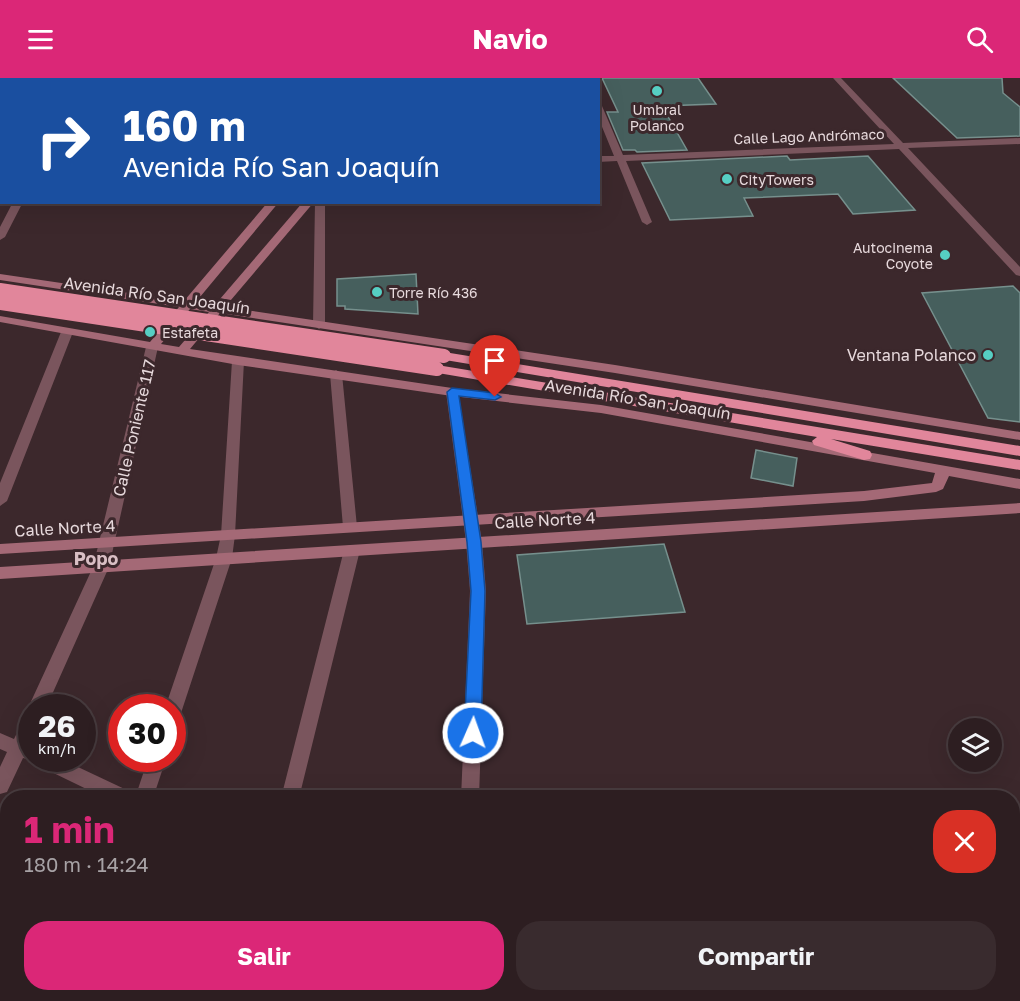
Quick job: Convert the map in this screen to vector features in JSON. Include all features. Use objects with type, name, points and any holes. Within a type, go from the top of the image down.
[{"type":"highway","name":"Avenida Río San Joaquín","points":[[0,291],[762,415],[1020,451]]},
{"type":"highway","name":"Avenida Río San Joaquín","points":[[0,303],[441,362]]},
{"type":"highway","points":[[762,415],[859,411]]},
{"type":"highway","name":"Avenida Río San Joaquín","points":[[762,415],[1020,465]]},
{"type":"highway","points":[[762,415],[791,434],[864,455]]},
{"type":"street","points":[[837,78],[1020,273]]},
{"type":"street","points":[[600,111],[647,222]]},
{"type":"street","name":"Calle Lago Andrómaco","points":[[600,159],[1020,141]]},
{"type":"street","points":[[0,237],[17,204]]},
{"type":"street","points":[[152,347],[272,204]]},
{"type":"street","points":[[181,352],[307,204]]},
{"type":"street","points":[[319,324],[320,204]]},
{"type":"street","points":[[0,291],[9,282],[5,277]]},
{"type":"street","name":"Avenida Río San Joaquín","points":[[5,277],[615,369],[1020,436]]},
{"type":"street","name":"Avenida Río San Joaquín","points":[[0,319],[238,361],[452,392],[601,410],[1020,484]]},
{"type":"street","points":[[0,501],[67,332]]},
{"type":"street","name":"Calle Poniente 117","points":[[43,694],[101,567],[152,347]]},
{"type":"street","points":[[178,694],[224,558],[228,535],[238,361]]},
{"type":"street","points":[[336,374],[350,527]]},
{"type":"street","points":[[452,392],[474,542],[478,591],[470,790]]},
{"type":"street","name":"Calle Norte 4","points":[[0,549],[840,498],[920,491],[938,486],[944,469]]},
{"type":"street","name":"Calle Norte 4","points":[[0,573],[1020,508]]},
{"type":"street","points":[[292,790],[351,550]]},
{"type":"street","points":[[0,741],[18,748]]},
{"type":"street","points":[[0,786],[18,761]]},
{"type":"street","points":[[70,772],[107,790]]},
{"type":"street","points":[[147,790],[153,772]]},
{"type":"building","points":[[602,78],[698,78],[716,104],[662,106],[687,150],[637,152],[623,150],[607,112],[618,112]]},
{"type":"building","points":[[893,78],[1002,78],[1003,93],[1020,107],[1020,136],[957,138]]},
{"type":"building","name":"CityTowers","points":[[787,156],[790,160],[868,156],[915,210],[853,214],[838,194],[744,198],[753,216],[670,220],[642,163]]},
{"type":"building","name":"Torre Río 436","points":[[416,274],[418,314],[345,309],[345,306],[337,306],[337,279]]},
{"type":"building","name":"Ventana Polanco","points":[[1013,286],[1020,293],[1020,422],[988,418],[922,293]]},
{"type":"building","points":[[756,450],[797,458],[793,486],[751,478]]},
{"type":"building","points":[[664,544],[685,612],[527,624],[517,555]]},
{"type":"place","name":"Umbral Polanco","points":[[657,91]]},
{"type":"place","name":"CityTowers","points":[[727,179]]},
{"type":"place","name":"Autocinema Coyote","points":[[945,255]]},
{"type":"place","name":"Torre Río 436","points":[[377,292]]},
{"type":"place","name":"Estafeta","points":[[150,332]]},
{"type":"place","name":"Ventana Polanco","points":[[988,355]]},
{"type":"district","name":"Popo","points":[[96,558]]},
{"type":"route","points":[[473,733],[478,591],[474,542],[452,392],[495,397]]}]
